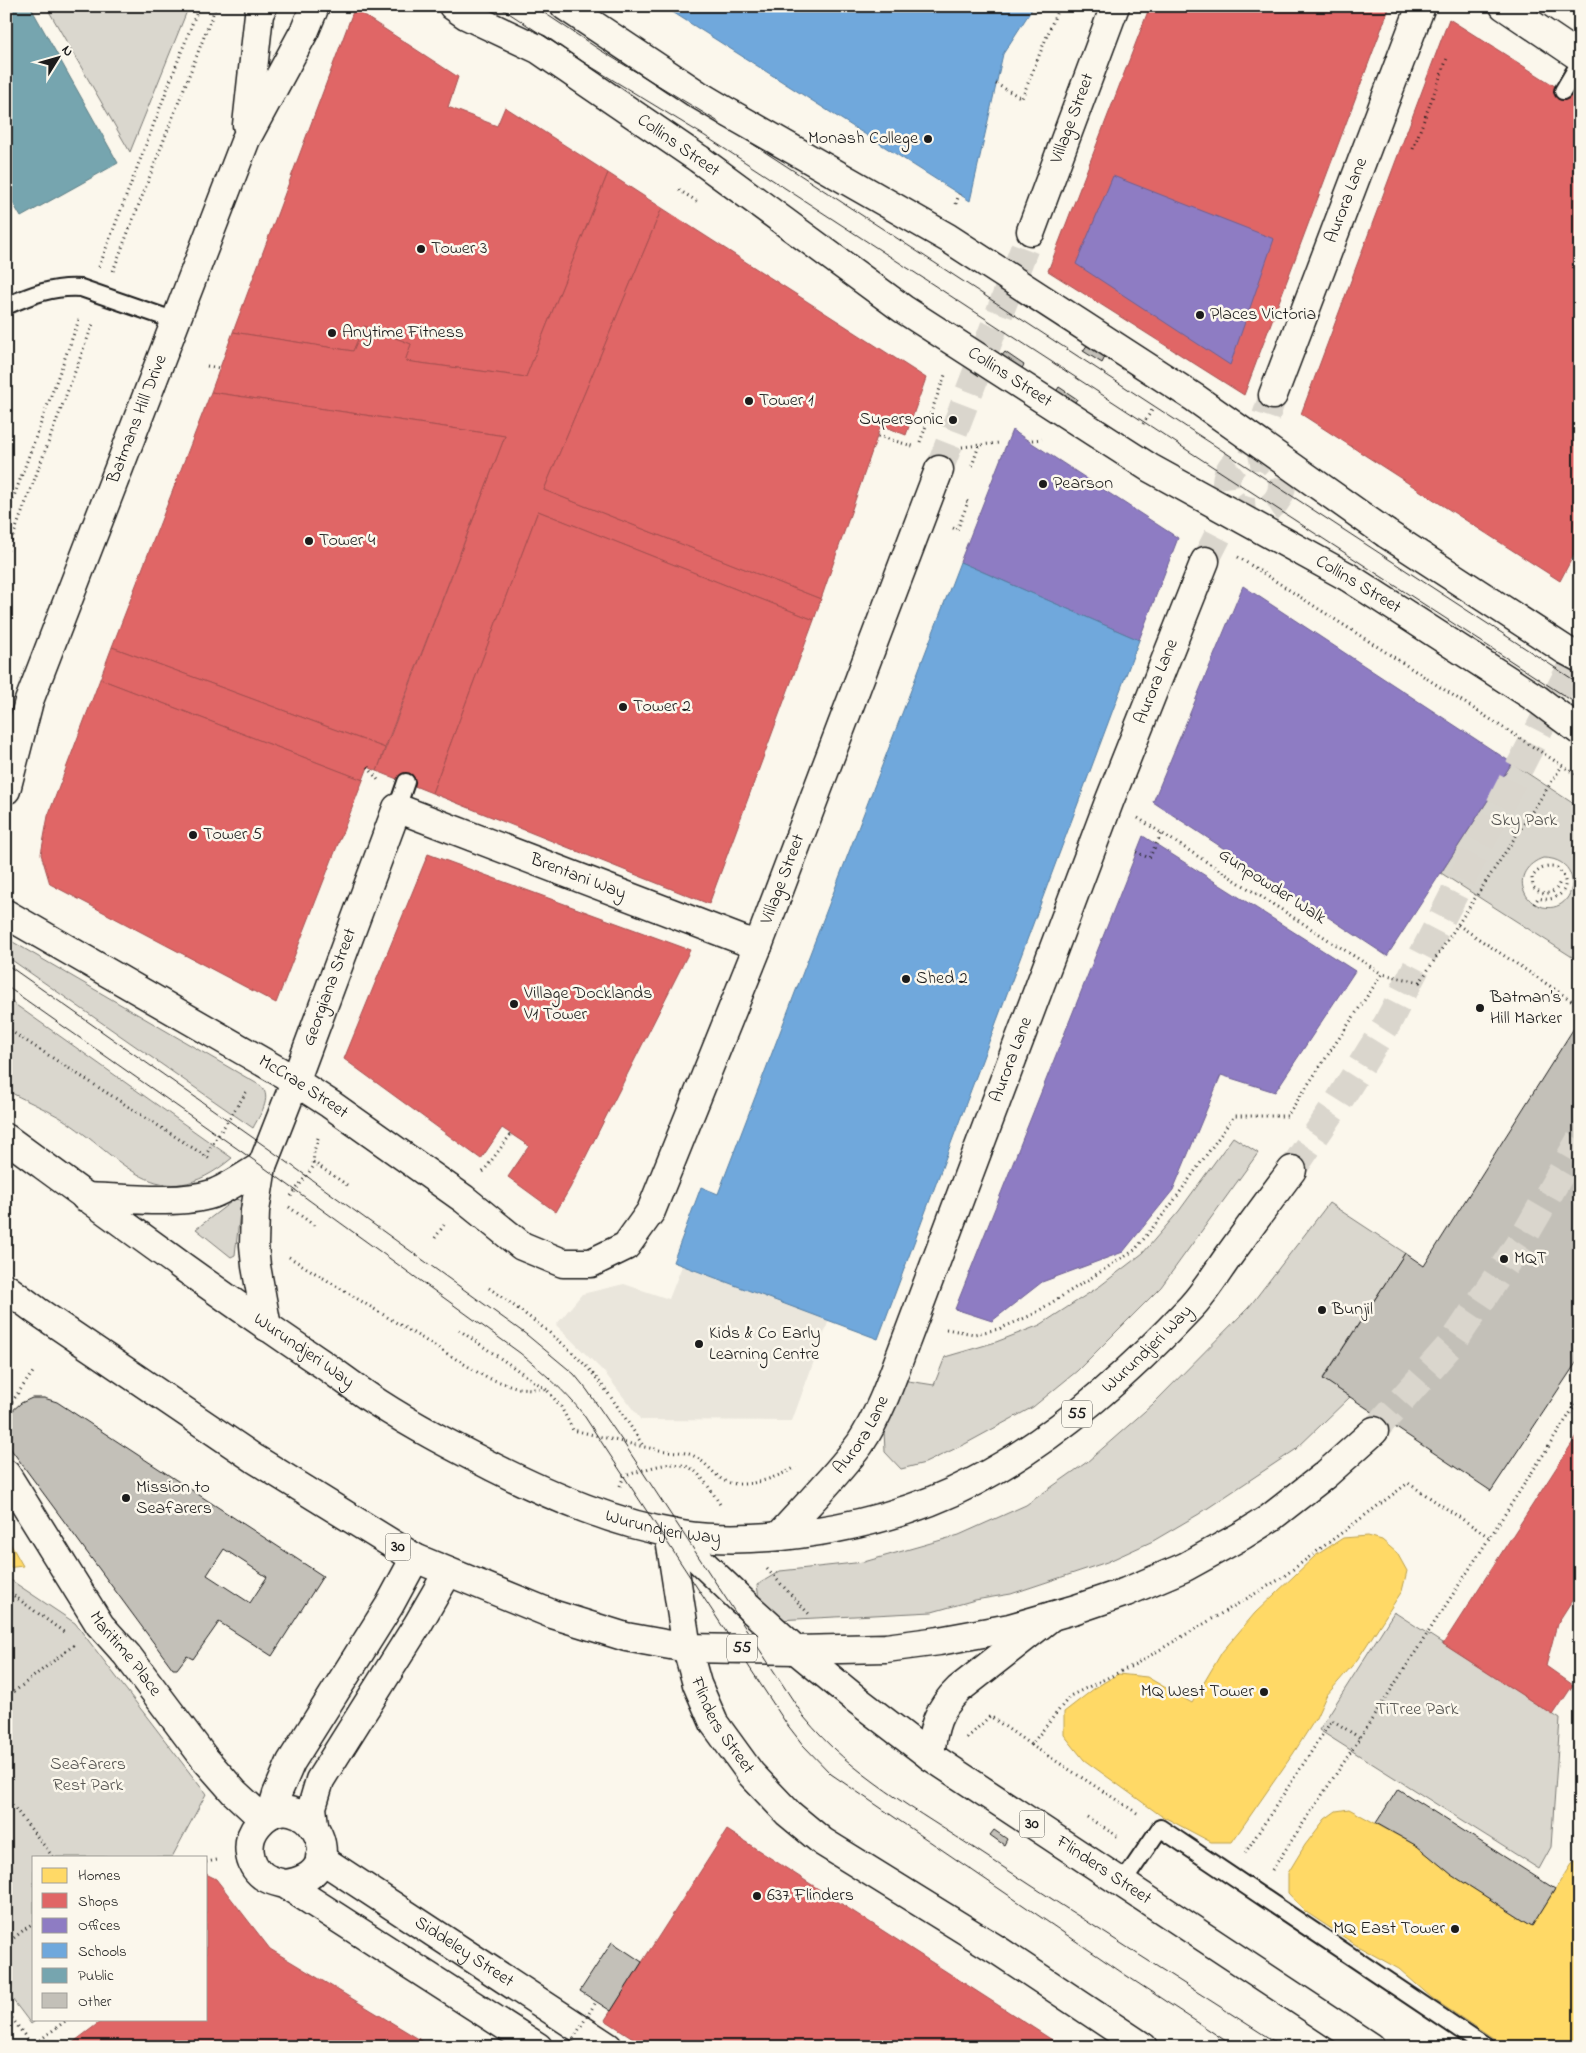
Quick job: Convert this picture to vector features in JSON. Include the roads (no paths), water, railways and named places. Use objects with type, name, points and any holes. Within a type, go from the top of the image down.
[{"type":"main road","name":"Batmans Hill Drive","points":[[246,139],[260,14],[263,6]]},
{"type":"main road","name":"Batmans Hill Drive","points":[[6,790],[29,701],[246,139],[305,30],[315,6]]},
{"type":"main road","name":"Collins Street","points":[[453,6],[466,15],[538,49],[699,159],[902,309],[1150,468],[1348,577],[1537,699],[1580,731]]},
{"type":"main road","points":[[565,6],[696,94],[948,238],[1195,398],[1387,534],[1580,658]]},
{"type":"main road","name":"Village Street","points":[[1031,231],[1115,6]]},
{"type":"main road","name":"Aurora Lane","points":[[1273,395],[1421,6]]},
{"type":"main road","points":[[1504,6],[1580,57]]},
{"type":"main road","name":"Village Street","points":[[591,1263],[626,1246],[651,1211],[758,946],[939,470]]},
{"type":"main road","name":"Aurora Lane","points":[[780,1536],[853,1451],[876,1415],[902,1354],[1109,802],[1205,560]]},
{"type":"main road","name":"Batmans Hill Drive","points":[[6,735],[29,701]]},
{"type":"main road","name":"Brentani Way","points":[[397,808],[758,946]]},
{"type":"main road","name":"Georgiana Street","points":[[267,1327],[254,1245],[255,1211],[262,1166],[296,1082],[397,808]]},
{"type":"main road","name":"McCrae Street","points":[[6,914],[296,1082],[464,1199],[522,1246],[563,1263],[591,1263]]},
{"type":"main road","name":"Wurundjeri Way","points":[[6,1138],[267,1327],[376,1402],[456,1448],[582,1509],[670,1533],[714,1538],[809,1533],[862,1522],[930,1502],[976,1481],[1032,1446],[1080,1412],[1125,1372],[1194,1304],[1292,1170]]},
{"type":"main road","points":[[86,1197],[173,1200],[194,1198],[215,1193],[262,1166]]},
{"type":"main road","name":"30","points":[[6,1288],[255,1459],[415,1558],[552,1614],[626,1637],[687,1648]]},
{"type":"main road","name":"55","points":[[687,1648],[869,1649],[1010,1628],[1052,1616],[1126,1592],[1211,1554],[1270,1518],[1325,1475],[1374,1431]]},
{"type":"main road","name":"Maritime Place","points":[[6,1474],[100,1625],[127,1655],[205,1759],[234,1792],[267,1817]]},
{"type":"main road","name":"30","points":[[670,1533],[796,1650]]},
{"type":"main road","name":"Flinders Street","points":[[670,1533],[687,1648],[696,1684],[714,1723],[751,1774],[794,1818],[823,1842],[999,1952],[1143,2047]]},
{"type":"main road","points":[[415,1558],[389,1606],[291,1762],[267,1817],[251,1836],[250,1856],[255,1867],[262,1876],[273,1882],[285,1884],[296,1882],[307,1877],[316,1869],[320,1858],[320,1836],[314,1825],[312,1807],[320,1780],[370,1702],[448,1572]]},
{"type":"main road","points":[[930,1756],[936,1722],[946,1702],[959,1689],[1052,1616]]},
{"type":"main road","name":"Flinders Street","points":[[796,1650],[930,1756],[1370,2047]]},
{"type":"main road","points":[[341,1683],[370,1702]]},
{"type":"main road","points":[[267,1817],[282,1812],[294,1812],[314,1825]]},
{"type":"main road","name":"Siddeley Street","points":[[320,1858],[608,2047]]},
{"type":"main road","points":[[285,1884],[538,2047]]},
{"type":"main road","points":[[494,2018],[516,1986]]},
{"type":"lane","points":[[1563,91],[1580,62]]},
{"type":"lane","points":[[6,306],[47,290],[67,287],[90,290],[176,321]]},
{"type":"lane","points":[[397,808],[406,782]]},
{"type":"lane","points":[[1122,1884],[1160,1828],[1493,2045]]},
{"type":"tunnel","points":[[939,470],[1031,231]]},
{"type":"tunnel","points":[[1253,456],[1273,395]]},
{"type":"tunnel","points":[[1254,456],[1265,458],[1274,464],[1280,473],[1282,484],[1280,495],[1274,504],[1265,510],[1254,512],[1243,510],[1234,504],[1228,495],[1226,484],[1228,473],[1234,464],[1243,458],[1254,456]]},
{"type":"tunnel","points":[[1205,561],[1234,504]]},
{"type":"tunnel","points":[[1292,1170],[1335,1107],[1387,1024],[1580,650]]},
{"type":"tunnel","points":[[1374,1431],[1454,1341],[1525,1235],[1580,1140]]},
{"type":"tram line","points":[[498,6],[585,63],[705,136],[1580,706]]},
{"type":"tram line","points":[[534,6],[600,50],[722,124],[1580,684]]},
{"type":"tram line","points":[[6,964],[269,1149],[527,1335],[574,1374],[623,1442],[804,1717],[843,1757],[909,1807],[1283,2047]]},
{"type":"tram line","points":[[6,986],[262,1166],[537,1367],[583,1414],[786,1723],[803,1745],[831,1774],[1127,1976],[1235,2047]]},
{"type":"place","name":"Monash College","points":[[928,139]]},
{"type":"place","name":"Tower 3","points":[[421,249]]},
{"type":"place","name":"Places Victoria","points":[[1200,315]]},
{"type":"place","name":"Anytime Fitness","points":[[332,333]]},
{"type":"place","name":"Tower 1","points":[[749,401]]},
{"type":"place","name":"Supersonic","points":[[953,420]]},
{"type":"place","name":"Pearson","points":[[1043,484]]},
{"type":"place","name":"Tower 4","points":[[309,541]]},
{"type":"place","name":"Tower 2","points":[[623,707]]},
{"type":"place","name":"Tower 5","points":[[193,835]]},
{"type":"place","name":"Shed 2","points":[[906,979]]},
{"type":"place","name":"Village Docklands V1 Tower","points":[[514,1004]]},
{"type":"place","name":"Batman’s Hill Marker","points":[[1480,1008]]},
{"type":"place","name":"MQT","points":[[1504,1259]]},
{"type":"place","name":"Bunjil","points":[[1322,1310]]},
{"type":"place","name":"Kids & Co Early Learning Centre","points":[[699,1344]]},
{"type":"place","name":"Mission to Seafarers","points":[[126,1498]]},
{"type":"place","name":"MQ West Tower","points":[[1264,1692]]},
{"type":"place","name":"637 Flinders","points":[[757,1896]]},
{"type":"place","name":"MQ East Tower","points":[[1455,1929]]},
{"type":"park label","name":"Sky Park","points":[[1524,821]]},
{"type":"park label","name":"TiTree Park","points":[[1417,1710]]},
{"type":"park label","name":"Seafarers Rest Park","points":[[88,1775]]}]
